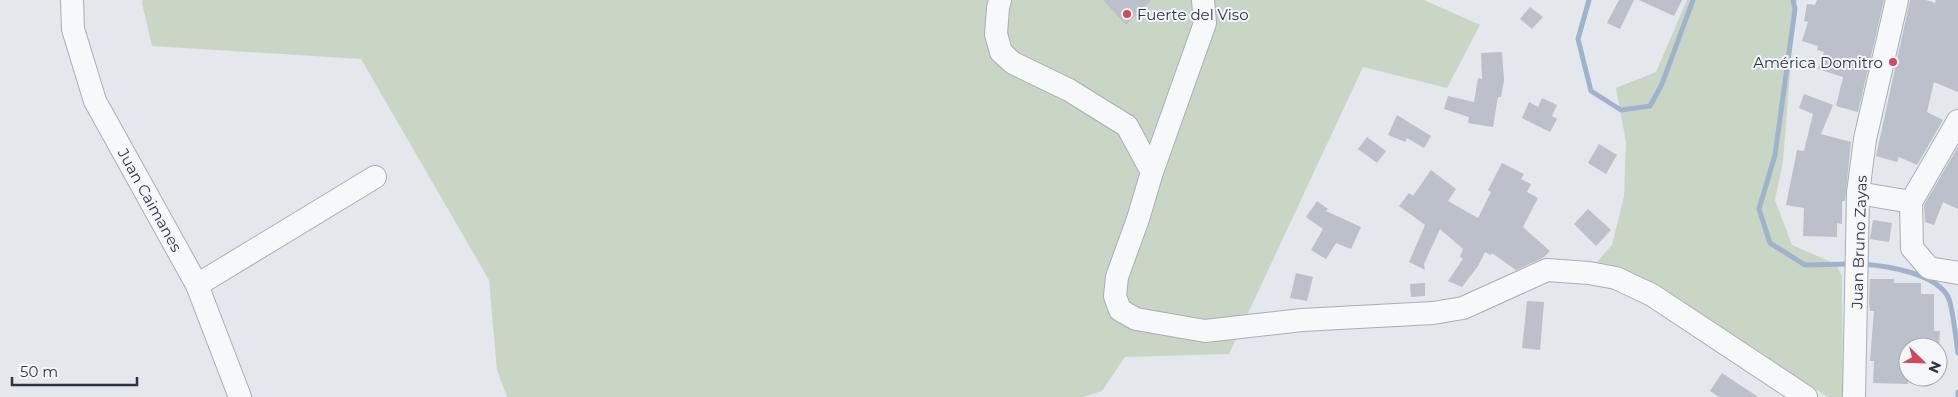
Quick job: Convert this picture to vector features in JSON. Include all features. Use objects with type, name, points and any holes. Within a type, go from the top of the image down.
[{"type":"street","name":"Juan Caimanes","points":[[72,0],[73,29],[96,101],[197,285],[240,397]]},
{"type":"street","points":[[1000,0],[996,34],[1001,52],[1013,63],[1069,90],[1127,126],[1152,172]]},
{"type":"street","points":[[1203,0],[1205,23],[1117,277],[1115,296],[1120,310],[1136,319],[1205,331],[1302,320],[1433,313],[1464,308],[1547,270],[1589,273],[1616,278],[1652,295],[1806,397]]},
{"type":"street","name":"Juan Bruno Zayas","points":[[1854,397],[1858,192],[1866,139],[1897,0]]},
{"type":"street","points":[[1958,121],[1911,202],[1912,248],[1929,268],[1958,273]]},
{"type":"street","points":[[197,285],[375,177]]},
{"type":"street","points":[[1858,192],[1911,202]]},
{"type":"green space","points":[[143,0],[1424,0],[1480,25],[1447,88],[1363,67],[1229,354],[1125,357],[1102,391],[1083,397],[507,397],[497,370],[489,280],[361,59],[152,46],[142,3]]},
{"type":"green space","points":[[1687,0],[1797,0],[1783,161],[1775,200],[1792,245],[1836,264],[1842,276],[1843,397],[1828,397],[1654,289],[1597,262],[1612,245],[1624,196],[1626,142],[1616,88],[1656,72]]},
{"type":"building","name":"Fuerte del Viso","points":[[1103,0],[1151,0],[1126,25]]},
{"type":"building","points":[[1619,0],[1634,0],[1620,29],[1607,23]]},
{"type":"building","points":[[1639,0],[1682,0],[1674,16]]},
{"type":"building","points":[[1817,0],[1884,0],[1858,112],[1836,106],[1843,77],[1818,69],[1824,52],[1817,50],[1818,46],[1802,41],[1808,22],[1804,21],[1807,4],[1815,5]]},
{"type":"building","points":[[1910,0],[1926,0],[1935,3],[1936,0],[1958,0],[1958,92],[1934,82],[1927,112],[1943,120],[1917,165],[1899,157],[1897,162],[1876,156]]},
{"type":"building","points":[[1530,7],[1543,17],[1532,29],[1520,19]]},
{"type":"building","points":[[1502,52],[1504,80],[1501,97],[1498,97],[1493,127],[1468,123],[1469,117],[1444,109],[1448,96],[1474,102],[1478,78],[1482,79],[1481,53]]},
{"type":"building","points":[[1804,94],[1833,105],[1821,134],[1851,142],[1845,201],[1842,201],[1842,224],[1837,223],[1837,237],[1803,236],[1804,208],[1786,205],[1797,150],[1804,151],[1813,114],[1799,108]]},
{"type":"building","points":[[1542,98],[1557,105],[1552,116],[1557,119],[1550,132],[1522,118],[1529,102],[1538,107]]},
{"type":"building","points":[[1397,115],[1431,136],[1424,148],[1407,138],[1405,142],[1388,135]]},
{"type":"building","points":[[1367,137],[1386,151],[1377,163],[1358,149]]},
{"type":"building","points":[[1599,144],[1617,155],[1606,174],[1588,163]]},
{"type":"building","points":[[1958,147],[1958,209],[1943,202],[1934,225],[1925,222],[1924,205]]},
{"type":"building","points":[[1502,163],[1524,174],[1521,179],[1531,184],[1527,192],[1538,198],[1523,227],[1550,251],[1543,258],[1516,270],[1492,253],[1491,255],[1485,252],[1478,266],[1462,287],[1448,281],[1463,259],[1460,257],[1463,249],[1440,229],[1424,264],[1425,270],[1409,262],[1425,225],[1399,206],[1409,193],[1413,196],[1431,170],[1456,189],[1448,201],[1478,218],[1491,192],[1488,190]]},
{"type":"building","points":[[1317,201],[1328,209],[1326,211],[1361,227],[1351,249],[1336,243],[1326,259],[1311,250],[1323,229],[1306,217]]},
{"type":"building","points":[[1588,209],[1611,230],[1596,246],[1574,224]]},
{"type":"building","points":[[1873,220],[1892,223],[1889,242],[1870,239]]},
{"type":"building","points":[[1296,273],[1313,277],[1307,301],[1290,298]]},
{"type":"building","points":[[1870,279],[1894,279],[1894,283],[1921,283],[1921,294],[1934,294],[1934,331],[1940,331],[1940,337],[1898,337],[1898,384],[1873,383],[1874,361],[1870,361],[1874,311],[1870,311]]},
{"type":"building","points":[[1425,283],[1425,296],[1411,297],[1410,284]]},
{"type":"building","points":[[1527,301],[1544,302],[1540,350],[1522,348]]},
{"type":"building","points":[[1722,373],[1758,397],[1719,397],[1710,391]]},
{"type":"waterway","points":[[1589,0],[1578,39],[1591,91],[1621,110],[1650,106],[1662,84],[1693,0]]},
{"type":"waterway","points":[[1793,0],[1795,9],[1775,155],[1759,209],[1770,243],[1805,265],[1851,264]]},
{"type":"waterway","points":[[1862,264],[1898,269],[1911,273],[1923,277],[1943,290],[1949,299],[1958,353]]},
{"type":"waterway","points":[[1958,392],[1958,397]]},
{"type":"place","name":"Fuerte del Viso","points":[[1127,14]]},
{"type":"place","name":"América Domitro","points":[[1893,62]]}]
